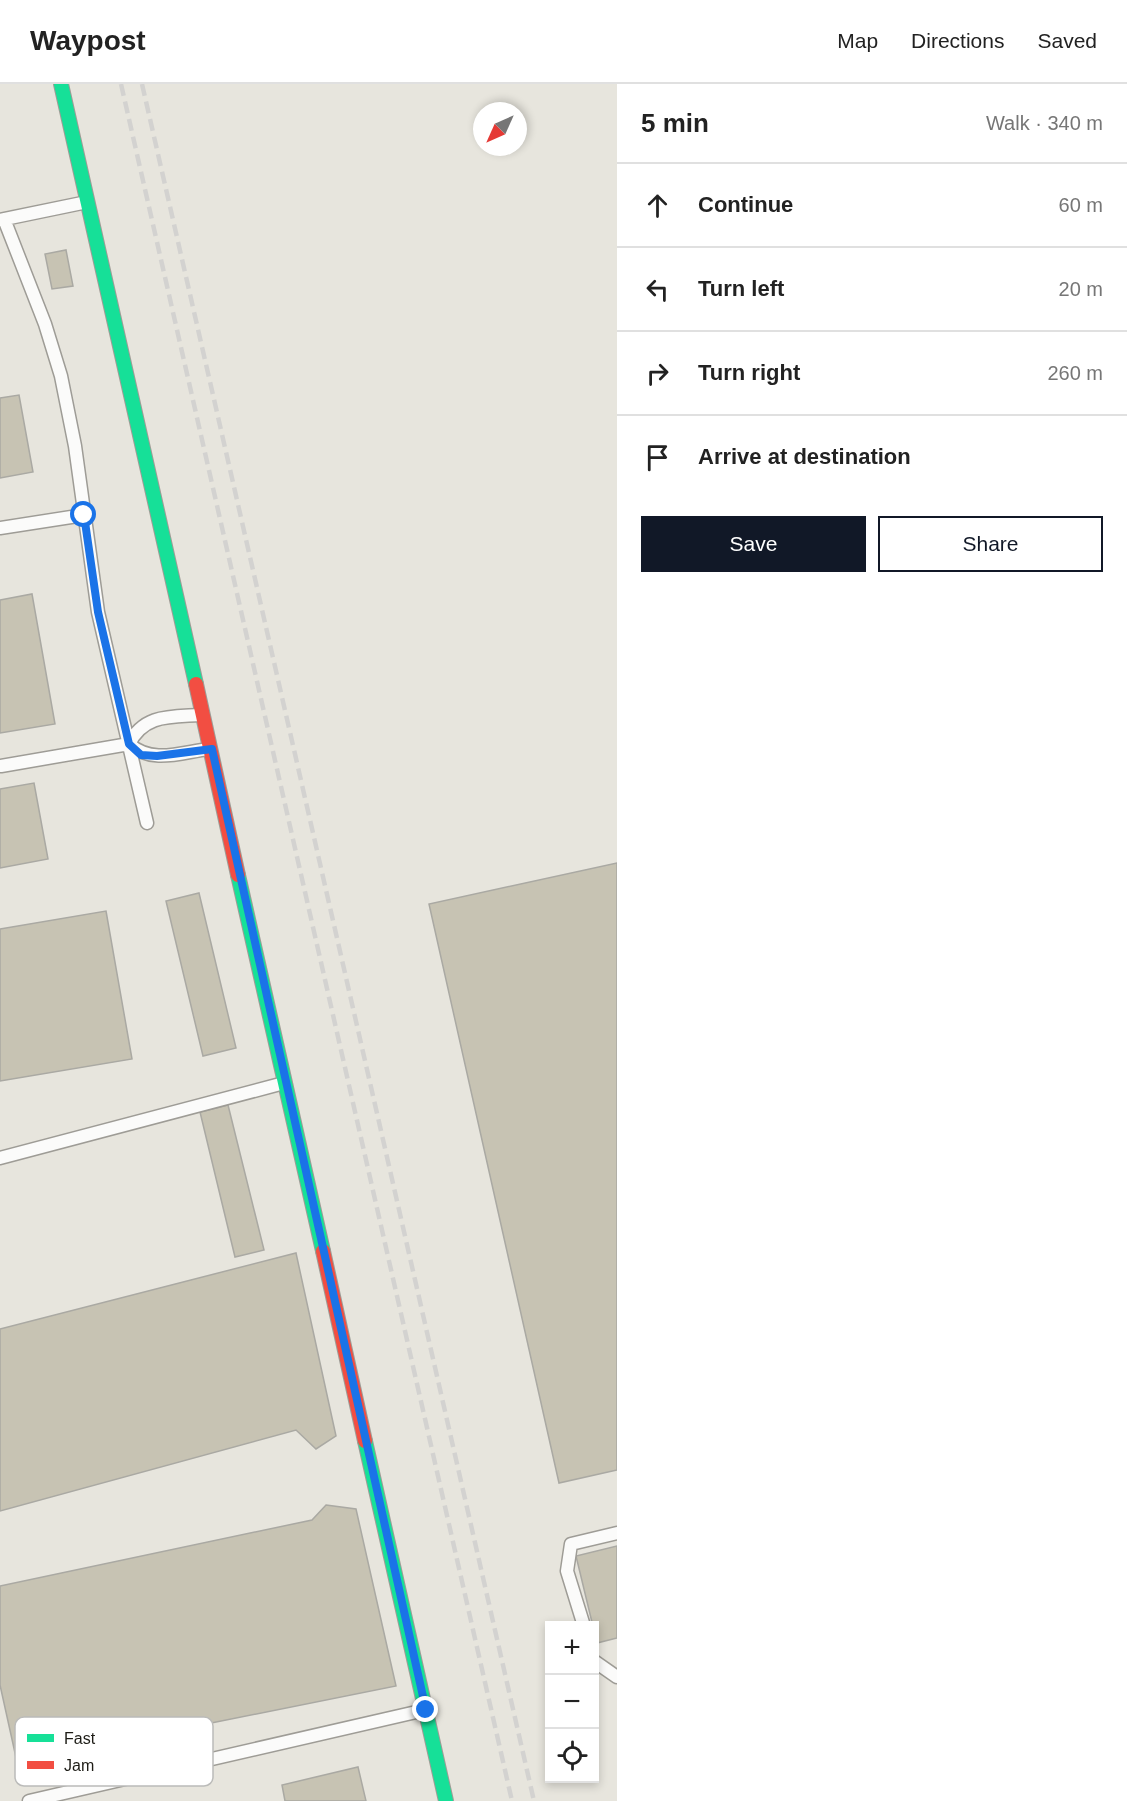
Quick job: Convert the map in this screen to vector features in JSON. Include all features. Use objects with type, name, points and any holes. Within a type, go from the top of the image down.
[{"type":"street","points":[[61,84],[212,749],[446,1801]]},
{"type":"lane","points":[[88,202],[2,219],[45,324],[61,376],[75,446],[98,612],[147,824]]},
{"type":"lane","points":[[0,528],[84,515]]},
{"type":"lane","points":[[129,744],[136,729],[149,722],[203,715]]},
{"type":"lane","points":[[129,744],[141,755],[157,756],[212,749]]},
{"type":"lane","points":[[1,766],[129,744]]},
{"type":"lane","points":[[0,1158],[286,1083]]},
{"type":"lane","points":[[582,1621],[567,1571],[572,1544],[617,1533]]},
{"type":"lane","points":[[599,1664],[617,1677]]},
{"type":"lane","points":[[213,1759],[426,1710]]},
{"type":"lane","points":[[29,1801],[94,1786]]},
{"type":"building","points":[[66,250],[73,286],[52,289],[45,254]]},
{"type":"building","points":[[19,395],[33,472],[0,478],[0,398]]},
{"type":"building","points":[[32,594],[55,724],[0,733],[0,600]]},
{"type":"building","points":[[34,783],[48,859],[0,868],[0,789]]},
{"type":"building","points":[[617,863],[617,1470],[559,1483],[429,904]]},
{"type":"building","points":[[199,893],[236,1048],[203,1056],[166,901]]},
{"type":"building","points":[[106,911],[132,1059],[0,1081],[0,929]]},
{"type":"building","points":[[228,1105],[264,1250],[235,1257],[200,1112]]},
{"type":"building","points":[[296,1253],[336,1436],[316,1449],[296,1430],[0,1511],[0,1329]]},
{"type":"building","points":[[326,1505],[356,1509],[396,1686],[213,1723],[213,1717],[15,1717],[15,1753],[0,1685],[0,1586],[312,1520]]},
{"type":"building","points":[[617,1546],[617,1638],[599,1642],[599,1621],[592,1621],[576,1556]]},
{"type":"building","points":[[358,1767],[366,1801],[285,1801],[282,1785]]},
{"type":"railway","points":[[121,84],[512,1801]]},
{"type":"railway","points":[[142,84],[534,1801]]},
{"type":"traffic: fast","points":[[61,84],[196,684]]},
{"type":"traffic: fast","points":[[238,875],[323,1251]]},
{"type":"traffic: fast","points":[[365,1441],[446,1801]]},
{"type":"traffic: jam","points":[[196,684],[238,875]]},
{"type":"traffic: jam","points":[[323,1251],[365,1441]]},
{"type":"route","points":[[84,515],[98,612],[129,744],[141,755],[157,756],[212,749],[426,1710]]}]
